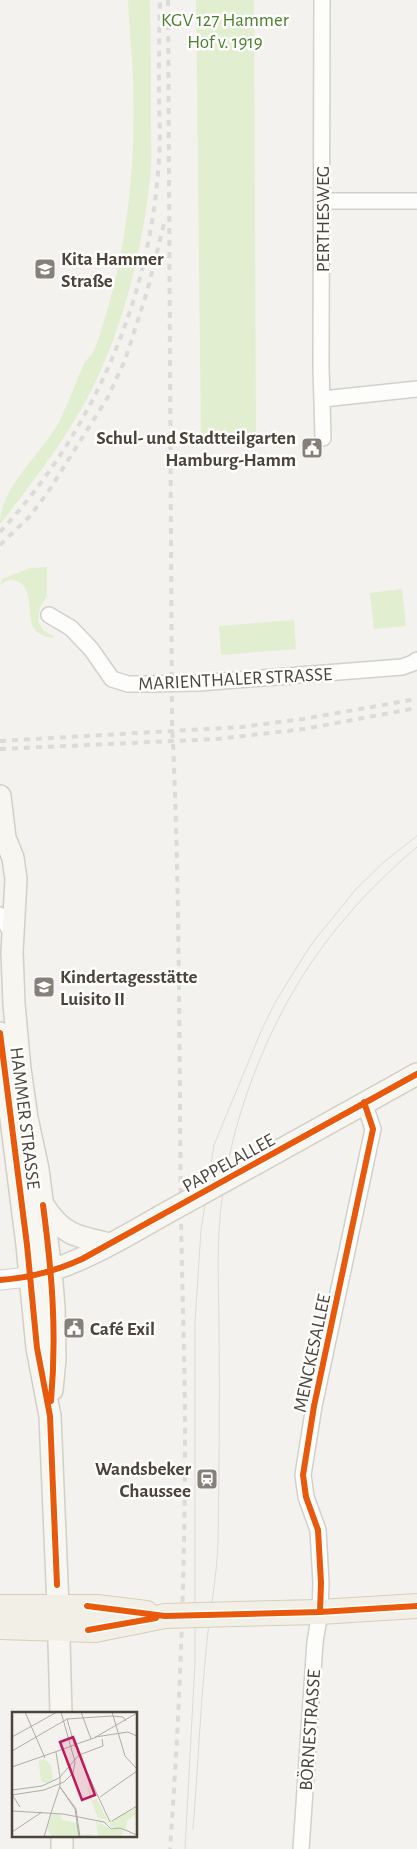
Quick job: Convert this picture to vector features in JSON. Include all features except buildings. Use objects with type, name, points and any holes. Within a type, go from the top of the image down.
[{"type":"main road","name":"HAMMER STRASSE","points":[[0,796],[5,838],[13,858],[16,879],[12,952],[14,1004],[20,1070],[27,1118],[38,1169],[54,1307],[55,1359],[50,1416],[59,1617],[61,1712]]},
{"type":"main road","name":"HAMMER STRASSE","points":[[0,861],[5,838]]},
{"type":"main road","name":"HAMMER STRASSE","points":[[0,1032],[37,1348],[50,1416]]},
{"type":"main road","name":"PAPPELALLEE","points":[[29,1277],[82,1260],[417,1074]]},
{"type":"main road","points":[[43,1205],[53,1221],[61,1228],[70,1233],[110,1244]]},
{"type":"main road","points":[[0,1607],[59,1617],[95,1630],[165,1616],[320,1612],[417,1606]]},
{"type":"main road","points":[[0,1627],[59,1617]]},
{"type":"main road","points":[[62,1836],[62,1849]]},
{"type":"street","name":"PERTHESWEG","points":[[322,0],[324,438]]},
{"type":"street","points":[[322,201],[417,201]]},
{"type":"street","points":[[323,399],[417,389]]},
{"type":"street","name":"MARIENTHALER STRASSE","points":[[49,615],[71,628],[91,649],[112,679],[128,684],[198,683],[402,667],[417,660]]},
{"type":"street","points":[[0,915],[14,939]]},
{"type":"street","name":"MENCKESALLEE","points":[[320,1612],[321,1583],[318,1530],[306,1497],[304,1475],[314,1406],[374,1129],[364,1102]]},
{"type":"street","points":[[0,1280],[29,1277]]},
{"type":"street","name":"BÖRNESTRASSE","points":[[301,1849],[316,1642],[320,1612]]},
{"type":"green space","points":[[128,0],[150,0],[151,165],[147,204],[137,259],[113,340],[92,389],[61,442],[0,524],[2,510],[14,483],[52,434],[66,407],[85,361],[95,349],[112,292],[125,232],[133,141],[133,80]]},
{"type":"green space","name":"KGV 127 Hammer Hof v. 1919","points":[[196,0],[254,0],[256,438],[201,440]]},
{"type":"green space","points":[[47,567],[47,596],[40,608],[38,621],[43,630],[54,636],[53,638],[42,635],[32,624],[29,600],[22,584],[11,580],[0,586],[2,579],[30,568]]},
{"type":"green space","points":[[402,589],[406,626],[374,629],[370,593]]},
{"type":"green space","points":[[294,620],[296,649],[221,655],[219,626]]},
{"type":"tram line","points":[[185,1849],[195,1662],[195,1322],[201,1230],[214,1145],[262,1029],[276,1001],[310,946],[356,889],[385,861],[417,836]]},
{"type":"tram line","points":[[193,1829],[207,1637],[215,1583],[218,1542],[218,1245],[223,1192],[231,1150],[242,1109],[257,1067],[274,1027],[295,989],[318,953],[351,911],[397,864],[417,847]]},
{"type":"railway","points":[[0,532],[33,492],[63,450],[90,406],[112,359],[130,311],[144,262],[154,211],[160,143],[160,0]]},
{"type":"railway","points":[[168,0],[172,721],[178,906],[181,1214],[185,1380],[181,1642],[177,1746],[170,1849]]},
{"type":"railway","points":[[0,545],[30,516],[48,492],[108,397],[125,360],[147,292],[164,224]]},
{"type":"railway","points":[[0,741],[241,727],[303,719],[417,699]]},
{"type":"railway","points":[[0,749],[217,739],[304,729],[417,708]]},
{"type":"cycle path","points":[[0,1033],[27,1245],[37,1348],[50,1416],[57,1585]]},
{"type":"cycle path","points":[[0,1280],[42,1273],[82,1259],[417,1074]]},
{"type":"cycle path","points":[[320,1612],[321,1583],[318,1530],[306,1497],[303,1475],[314,1406],[373,1129],[364,1102]]},
{"type":"cycle path","points":[[43,1205],[53,1303],[54,1351],[51,1401]]},
{"type":"cycle path","points":[[87,1606],[165,1616],[320,1612],[417,1606]]},
{"type":"cycle path","points":[[88,1630],[156,1618]]},
{"type":"place","name":"Kita Hammer Straße","points":[[45,269]]},
{"type":"place","name":"Schul- und Stadtteilgarten Hamburg-Hamm","points":[[312,448]]},
{"type":"place","name":"Kindertagesstätte Luisito II","points":[[44,987]]},
{"type":"place","name":"Café Exil","points":[[74,1328]]},
{"type":"place","name":"Wandsbeker Chaussee","points":[[207,1479]]}]
